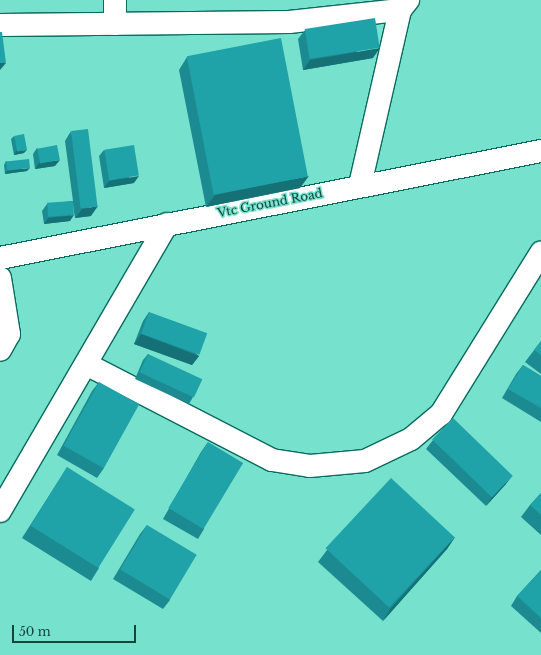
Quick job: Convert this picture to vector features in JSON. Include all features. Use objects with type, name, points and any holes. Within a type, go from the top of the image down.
[{"type":"street","points":[[115,0],[115,24]]},
{"type":"street","points":[[0,25],[289,22],[404,5],[360,185]]},
{"type":"street","name":"Vtc Ground Road","points":[[0,258],[360,185],[541,152]]},
{"type":"street","points":[[0,511],[167,224]]},
{"type":"street","points":[[86,364],[272,460],[310,466],[365,461],[411,440],[440,414],[541,253]]},
{"type":"street","points":[[0,278],[9,334],[0,350]]},
{"type":"building","points":[[375,18],[380,48],[310,59],[305,29]]},
{"type":"building","points":[[0,32],[2,32],[6,63],[0,63]]},
{"type":"building","points":[[281,38],[308,176],[214,195],[187,56]]},
{"type":"building","points":[[88,129],[98,206],[81,208],[71,131]]},
{"type":"building","points":[[24,134],[27,150],[17,152],[14,136]]},
{"type":"building","points":[[57,145],[60,160],[40,164],[37,149]]},
{"type":"building","points":[[134,145],[139,176],[109,180],[104,150]]},
{"type":"building","points":[[29,159],[30,168],[7,170],[6,161]]},
{"type":"building","points":[[73,201],[74,215],[48,217],[47,203]]},
{"type":"building","points":[[149,312],[207,333],[199,355],[141,334]]},
{"type":"building","points":[[541,341],[541,355],[534,350]]},
{"type":"building","points":[[148,354],[202,379],[194,397],[140,372]]},
{"type":"building","points":[[523,365],[541,376],[541,408],[508,389]]},
{"type":"building","points":[[99,382],[139,404],[104,468],[64,446]]},
{"type":"building","points":[[453,418],[513,476],[492,497],[432,440]]},
{"type":"building","points":[[208,442],[243,463],[203,529],[168,508]]},
{"type":"building","points":[[67,467],[135,509],[98,568],[30,526]]},
{"type":"building","points":[[391,478],[455,537],[389,608],[326,548]]},
{"type":"building","points":[[541,493],[541,515],[530,505]]},
{"type":"building","points":[[147,525],[197,555],[170,599],[120,570]]},
{"type":"building","points":[[541,570],[541,618],[517,596]]}]
